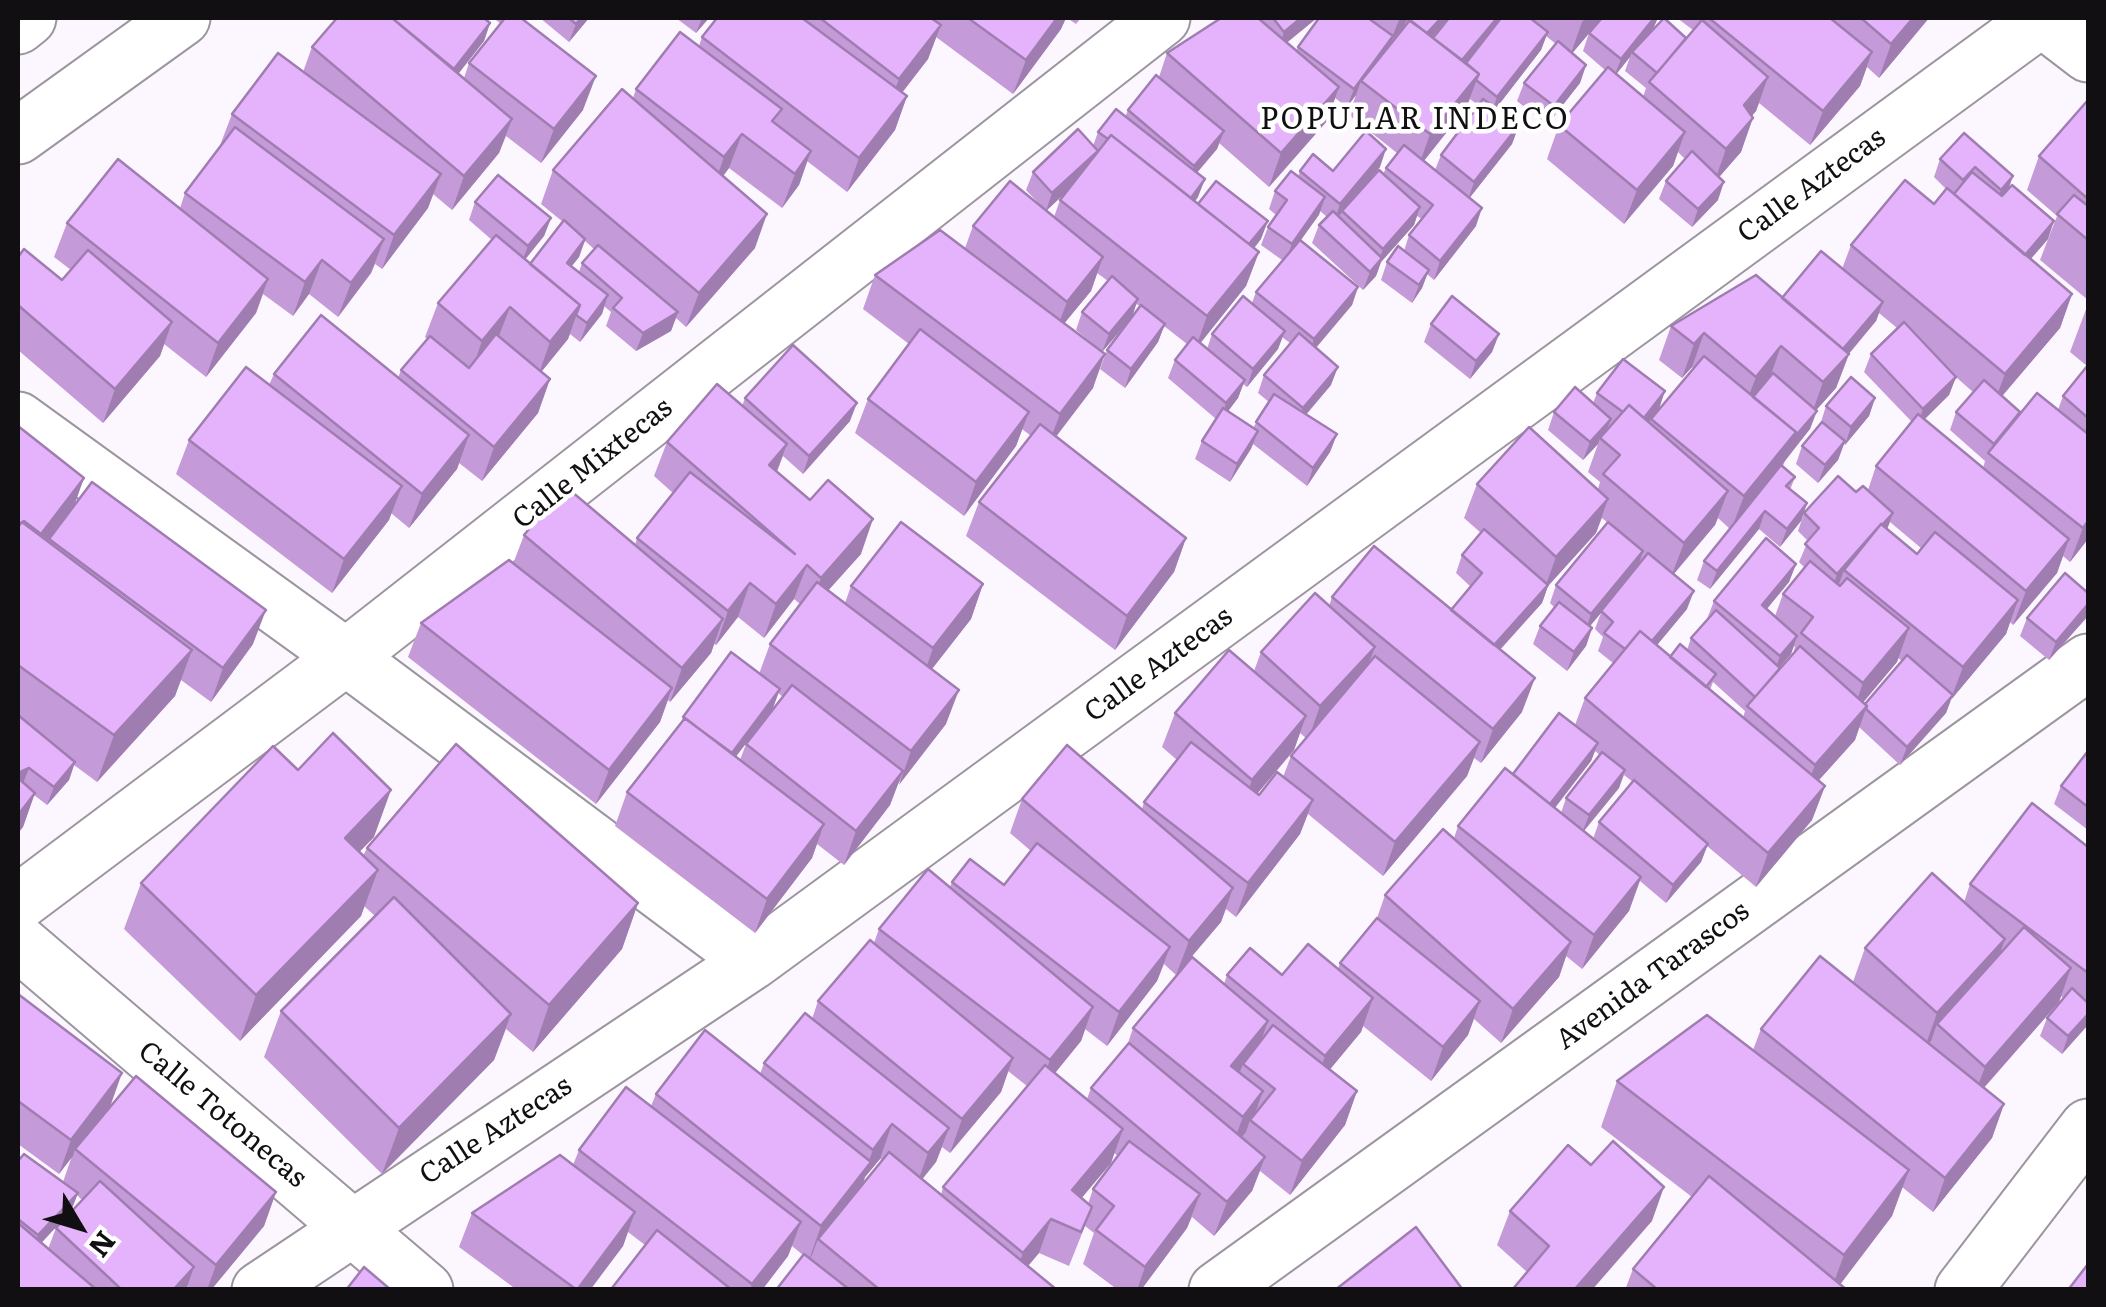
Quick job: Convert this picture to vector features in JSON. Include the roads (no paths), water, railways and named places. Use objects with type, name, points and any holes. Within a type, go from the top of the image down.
[{"type":"street","points":[[18,26],[28,18]]},
{"type":"street","points":[[18,136],[182,18]]},
{"type":"street","name":"Calle Mixtecas","points":[[18,903],[346,656],[1162,18]]},
{"type":"street","points":[[2042,18],[2088,54]]},
{"type":"street","name":"Calle Aztecas","points":[[260,1290],[753,961],[2042,18]]},
{"type":"street","points":[[18,420],[346,656],[753,961]]},
{"type":"street","name":"Avenida Tarascos","points":[[1217,1290],[2088,662]]},
{"type":"street","name":"Calle Totonecas","points":[[18,942],[425,1290]]},
{"type":"street","points":[[1964,1290],[2088,1127]]},
{"type":"district","name":"POPULAR INDECO","points":[[1415,120]]}]
